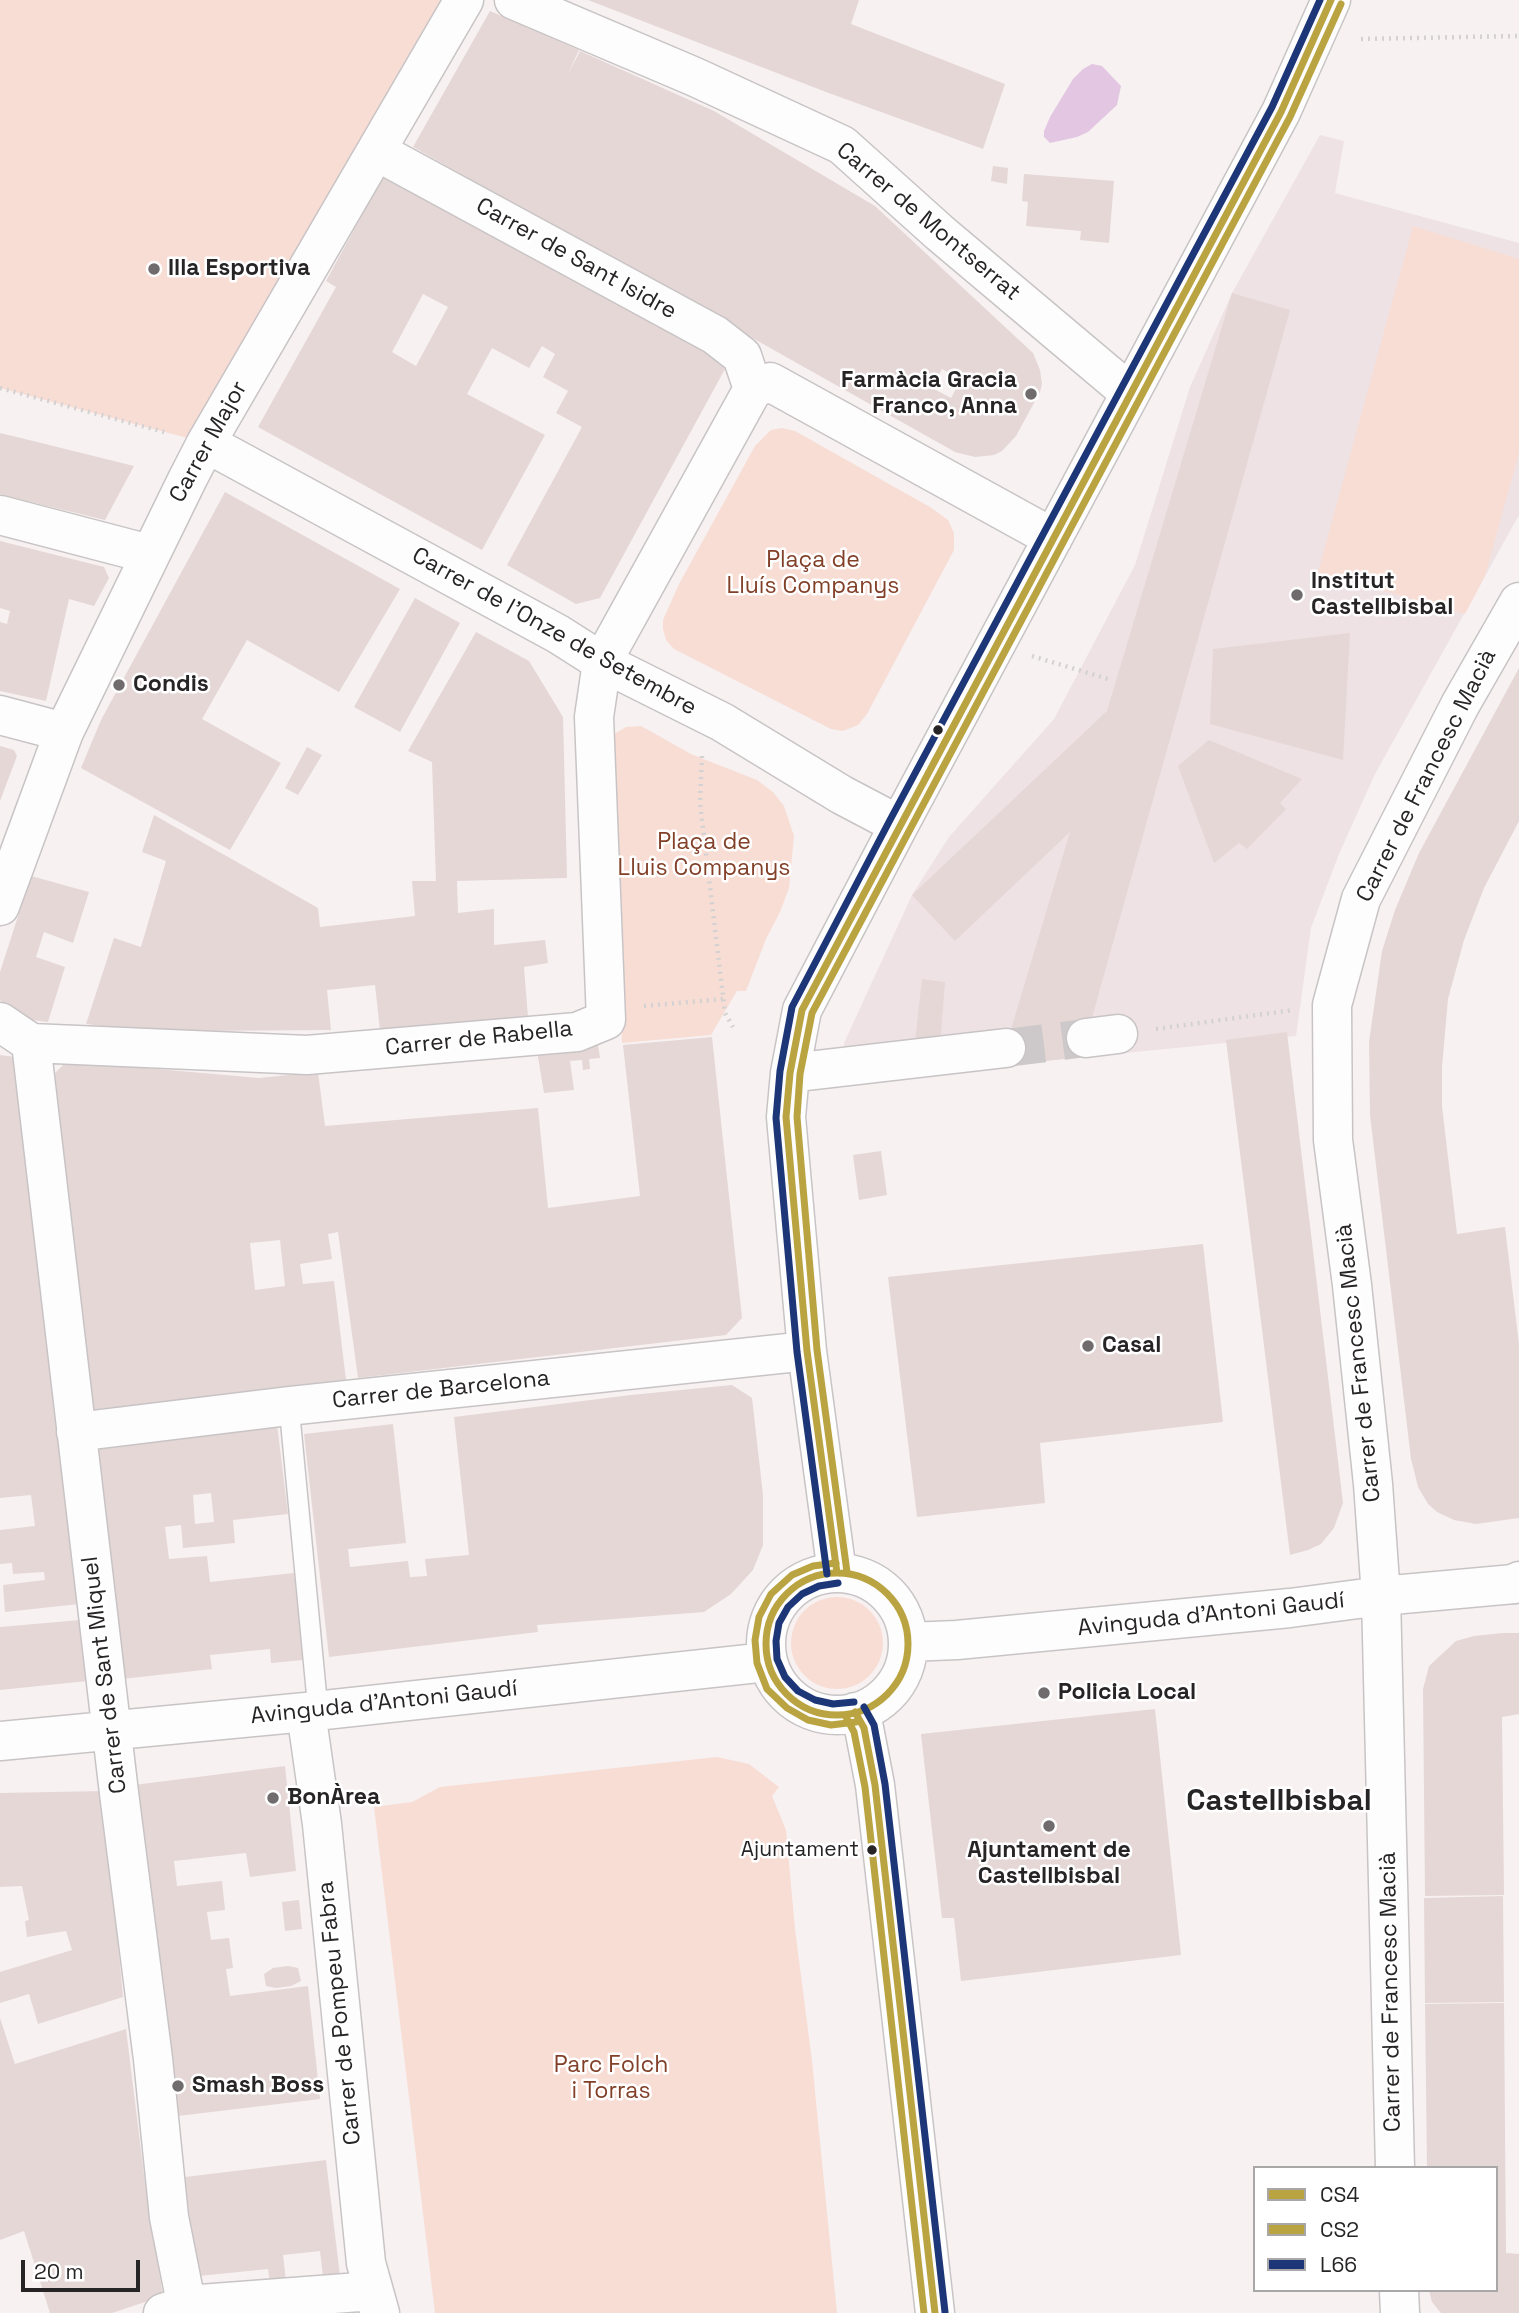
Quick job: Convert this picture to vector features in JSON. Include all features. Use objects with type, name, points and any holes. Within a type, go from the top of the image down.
[{"type":"street","name":"Carrer Major","points":[[0,906],[64,732],[149,554],[206,443],[464,0]]},
{"type":"street","name":"Carrer de Montserrat","points":[[514,0],[695,77],[842,145],[940,233],[1130,393]]},
{"type":"street","points":[[837,1573],[807,1350],[786,1117],[790,1073],[802,1010],[1281,112],[1331,0]]},
{"type":"street","name":"Carrer de Sant Isidre","points":[[376,151],[715,335],[741,356],[753,389]]},
{"type":"street","points":[[605,1009],[594,717],[602,662],[753,389],[770,382],[1053,538]]},
{"type":"street","name":"Carrer de l'Onze de Setembre","points":[[206,443],[558,634],[602,662],[722,723],[899,825]]},
{"type":"street","points":[[0,515],[149,554]]},
{"type":"street","name":"Carrer de Francesc Macià","points":[[1395,2166],[1381,1596],[1352,1285],[1333,1140],[1332,1005],[1361,899],[1461,705],[1519,602]]},
{"type":"street","points":[[0,715],[64,732]]},
{"type":"street","name":"Carrer de Rabella","points":[[31,1043],[307,1055],[577,1032],[606,1020],[605,1009]]},
{"type":"street","points":[[0,1022],[31,1043]]},
{"type":"street","name":"Carrer de Sant Miquel","points":[[31,1043],[111,1730],[152,2046],[179,2310]]},
{"type":"street","points":[[790,1073],[1006,1048]]},
{"type":"street","name":"Carrer de Barcelona","points":[[76,1432],[807,1350]]},
{"type":"street","points":[[837,1573],[859,1576],[879,1586],[894,1601],[904,1620],[908,1642],[905,1665],[894,1686],[877,1703],[855,1712],[833,1715],[811,1710],[792,1699],[776,1683],[768,1662],[765,1640],[769,1619],[780,1600],[796,1585],[816,1576],[837,1573]]},
{"type":"street","name":"Avinguda d'Antoni Gaudí","points":[[908,1642],[971,1639],[1518,1584]]},
{"type":"street","name":"Avinguda d'Antoni Gaudí","points":[[0,1741],[768,1662]]},
{"type":"street","name":"Carrer de Pompeu Fabra","points":[[312,1711],[366,2263],[376,2302]]},
{"type":"street","points":[[855,1712],[864,1728],[875,1785],[935,2313]]},
{"type":"street","points":[[1399,2292],[1400,2313]]},
{"type":"street","points":[[179,2310],[376,2302]]},
{"type":"lane","points":[[289,1406],[312,1711]]},
{"type":"path","points":[[1361,39],[1519,36]]},
{"type":"path","points":[[0,388],[206,443]]},
{"type":"path","points":[[1029,656],[1108,679]]},
{"type":"path","points":[[703,750],[700,803],[725,1013],[733,1027]]},
{"type":"path","points":[[605,1009],[723,999]]},
{"type":"path","points":[[1102,1036],[1332,1005]]},
{"type":"shaded area","points":[[1092,64],[1102,66],[1121,86],[1117,105],[1088,132],[1050,143],[1044,137],[1044,131],[1050,117],[1073,79]]},
{"type":"shaded area","name":"Institut Castellbisbal","points":[[1320,135],[1344,141],[1335,193],[1519,243],[1519,515],[1375,774],[1339,854],[1311,928],[1296,1036],[844,1081],[844,1043],[912,895],[949,837],[1054,719],[1135,565],[1190,387],[1232,293]]},
{"type":"green space","name":"Illa Esportiva","points":[[0,0],[464,0],[206,443],[0,388]]},
{"type":"green space","name":"Institut Castellbisbal","points":[[1413,226],[1519,259],[1519,453],[1485,576],[1465,614],[1318,572]]},
{"type":"green space","name":"Plaça de Lluís Companys","points":[[782,428],[795,431],[930,507],[948,520],[954,533],[954,550],[867,714],[858,725],[843,731],[831,729],[674,649],[666,640],[663,629],[663,620],[679,584],[755,446],[771,430]]},
{"type":"green space","name":"Plaça de Lluis Companys","points":[[641,726],[691,754],[757,780],[773,792],[784,806],[794,836],[789,888],[780,912],[766,939],[746,991],[737,991],[711,1035],[622,1043],[612,741],[614,734],[626,727]]},
{"type":"green space","points":[[837,1597],[855,1601],[869,1611],[879,1625],[883,1643],[879,1661],[869,1675],[855,1685],[837,1689],[819,1685],[805,1675],[795,1661],[791,1643],[795,1625],[805,1611],[819,1601]]},
{"type":"green space","name":"Parc Folch i Torras","points":[[717,1757],[749,1764],[779,1787],[772,1796],[786,1830],[837,2313],[435,2313],[374,1807],[412,1802],[440,1787]]},
{"type":"building","points":[[588,0],[859,0],[851,24],[1005,84],[983,149]]},
{"type":"building","points":[[490,11],[579,50],[568,74],[580,51],[714,111],[875,206],[1033,353],[1040,370],[1040,392],[1016,436],[1002,451],[994,455],[975,457],[955,452],[413,147]],"holes":[[[942,369],[961,380],[951,398],[932,388]]]},
{"type":"building","points":[[993,166],[1008,168],[1007,184],[991,181]]},
{"type":"building","points":[[385,173],[722,359],[725,369],[600,598],[576,604],[507,565],[582,427],[556,413],[568,391],[543,377],[555,354],[542,346],[529,368],[492,348],[467,394],[545,435],[482,550],[258,427],[336,287],[326,281]],"holes":[[[423,294],[448,307],[416,366],[392,352]]]},
{"type":"building","points":[[1024,174],[1114,181],[1109,243],[1080,240],[1081,231],[1026,226],[1028,202],[1022,201]]},
{"type":"building","points":[[1232,293],[1290,310],[1081,1057],[1000,1066],[1070,832],[955,941],[912,895],[1107,711]]},
{"type":"building","points":[[0,433],[134,466],[105,520],[6,496],[0,494]]},
{"type":"building","points":[[225,492],[400,589],[339,692],[247,640],[202,719],[281,763],[230,850],[81,768],[101,720]]},
{"type":"building","points":[[0,541],[104,567],[109,578],[94,606],[69,599],[46,701],[0,691],[0,622],[7,624],[10,611],[0,608]]},
{"type":"building","points":[[415,598],[460,623],[400,732],[354,707]]},
{"type":"building","points":[[476,632],[529,661],[563,717],[567,878],[457,881],[458,913],[494,909],[494,945],[545,940],[548,963],[524,967],[528,1017],[380,1030],[375,985],[327,990],[331,1030],[184,1031],[86,1024],[114,938],[141,947],[166,861],[142,852],[154,815],[318,908],[320,927],[415,916],[412,881],[436,881],[432,762],[408,751]]},
{"type":"building","points":[[1350,633],[1343,760],[1210,724],[1213,649]]},
{"type":"building","points":[[1519,668],[1519,821],[1484,888],[1464,940],[1448,999],[1442,1067],[1442,1106],[1457,1234],[1505,1227],[1519,1345],[1519,1518],[1476,1524],[1454,1520],[1428,1504],[1418,1487],[1411,1459],[1370,1115],[1369,1042],[1382,951],[1395,910],[1419,853]]},
{"type":"building","points":[[1209,740],[1302,779],[1280,803],[1286,809],[1247,849],[1239,843],[1214,863],[1178,766]]},
{"type":"building","points":[[0,746],[14,750],[17,756],[0,801]]},
{"type":"building","points":[[307,747],[322,755],[298,795],[285,788]]},
{"type":"building","points":[[31,876],[89,892],[73,943],[44,932],[36,957],[65,967],[48,1022],[16,1018],[0,1000],[0,972]]},
{"type":"building","points":[[922,979],[945,982],[940,1046],[914,1051]]},
{"type":"building","points":[[1287,1032],[1343,1503],[1334,1528],[1321,1544],[1290,1555],[1226,1040]]},
{"type":"building","points":[[712,1037],[742,1318],[726,1335],[358,1378],[338,1232],[328,1234],[332,1259],[300,1264],[303,1284],[334,1281],[346,1380],[91,1410],[55,1073],[67,1061],[259,1078],[318,1072],[325,1126],[538,1108],[548,1208],[640,1196],[623,1045]],"holes":[[[280,1240],[285,1286],[255,1290],[250,1243]]]},
{"type":"building","points":[[598,1045],[600,1058],[589,1059],[590,1069],[583,1070],[582,1060],[570,1061],[574,1090],[544,1093],[537,1051]]},
{"type":"building","points":[[0,1055],[15,1057],[79,1604],[5,1612],[3,1585],[45,1580],[44,1572],[13,1574],[12,1563],[0,1564],[0,1530],[35,1526],[31,1495],[0,1498]]},
{"type":"building","points":[[881,1151],[887,1195],[859,1200],[853,1155]]},
{"type":"building","name":"Casal","points":[[1203,1244],[1223,1422],[1040,1443],[1045,1503],[917,1517],[888,1277]]},
{"type":"building","points":[[732,1385],[752,1398],[763,1495],[763,1545],[753,1570],[731,1594],[704,1612],[537,1625],[538,1632],[329,1657],[304,1434],[393,1424],[406,1543],[348,1549],[350,1567],[408,1561],[410,1577],[427,1576],[425,1559],[469,1555],[454,1417]]},
{"type":"building","points":[[277,1424],[288,1514],[233,1520],[235,1543],[183,1548],[181,1525],[165,1527],[169,1559],[207,1556],[210,1582],[294,1573],[304,1660],[271,1663],[270,1649],[210,1655],[212,1669],[122,1679],[96,1445]],"holes":[[[211,1493],[214,1522],[195,1524],[193,1495]]]},
{"type":"building","points":[[80,1620],[87,1681],[0,1690],[0,1627]]},
{"type":"building","points":[[1502,1633],[1519,1633],[1519,1714],[1502,1717],[1504,1895],[1425,1896],[1423,1689],[1429,1666],[1456,1641]]},
{"type":"building","name":"Ajuntament de Castellbisbal","points":[[1155,1709],[1181,1955],[961,1981],[954,1918],[942,1918],[921,1734]]},
{"type":"building","points":[[285,1766],[296,1871],[250,1877],[246,1853],[174,1861],[177,1886],[222,1881],[225,1910],[207,1912],[211,1940],[229,1938],[233,1968],[226,1969],[230,1996],[308,1986],[320,2099],[178,2116],[134,1785]]},
{"type":"building","points":[[104,1791],[123,1997],[38,2024],[29,1994],[0,2003],[0,1972],[72,1950],[66,1931],[27,1937],[25,1921],[29,1920],[22,1886],[0,1887],[0,1793]]},
{"type":"building","points":[[1503,1896],[1504,2002],[1425,2003],[1424,1898]]},
{"type":"building","points":[[299,1900],[302,1929],[285,1931],[282,1902]]},
{"type":"building","points":[[273,1968],[298,1968],[301,1981],[291,1986],[266,1986],[264,1974]]},
{"type":"building","points":[[1504,2003],[1506,2253],[1519,2254],[1519,2313],[1441,2313],[1432,2302],[1430,2292],[1498,2292],[1498,2166],[1427,2166],[1425,2004]]},
{"type":"building","points":[[0,2018],[15,2064],[126,2029],[146,2191],[163,2296],[112,2313],[50,2313],[24,2231],[0,2240]]},
{"type":"building","points":[[326,2160],[340,2276],[323,2277],[320,2251],[283,2255],[286,2281],[270,2283],[268,2269],[199,2276],[195,2263],[185,2177]]},
{"type":"tunnel","points":[[1006,1048],[1086,1038]]},
{"type":"transit line","name":"L66","points":[[827,1574],[797,1352],[776,1118],[780,1071],[792,1007],[1272,107],[1320,0]]},
{"type":"transit line","name":"CS4","points":[[837,1573],[807,1351],[786,1117],[790,1073],[802,1010],[1281,112],[1331,0]]},
{"type":"transit line","name":"CS2","points":[[847,1572],[817,1350],[797,1117],[800,1074],[812,1013],[1290,117],[1341,4]]},
{"type":"transit line","name":"CS2","points":[[836,1563],[813,1566],[792,1575],[771,1594],[759,1617],[755,1640],[757,1663],[767,1689],[787,1708],[808,1720],[831,1725],[856,1722]]},
{"type":"transit line","name":"CS4","points":[[837,1573],[864,1579],[887,1594],[902,1617],[908,1644],[902,1671],[887,1694],[864,1709],[837,1715],[810,1709],[787,1694],[772,1671],[766,1644],[772,1617],[787,1594],[810,1579],[837,1573]]},
{"type":"transit line","name":"L66","points":[[838,1583],[819,1586],[802,1594],[788,1607],[779,1623],[777,1659],[785,1677],[798,1691],[815,1700],[833,1704],[854,1702]]},
{"type":"transit line","name":"L66","points":[[864,1707],[874,1725],[885,1784],[945,2312]]},
{"type":"transit line","name":"CS4","points":[[855,1712],[864,1728],[875,1785],[935,2313]]},
{"type":"transit line","name":"CS2","points":[[846,1717],[854,1732],[865,1787],[924,2313]]},
{"type":"place","name":"Illa Esportiva","points":[[154,269]]},
{"type":"place","name":"Farmàcia Gracia Franco, Anna","points":[[1031,394]]},
{"type":"place","name":"Institut Castellbisbal","points":[[1297,595]]},
{"type":"place","name":"Condis","points":[[119,685]]},
{"type":"place","name":"Casal","points":[[1088,1346]]},
{"type":"place","name":"Policia Local","points":[[1044,1693]]},
{"type":"place","name":"BonÀrea","points":[[273,1798]]},
{"type":"place","name":"Ajuntament de Castellbisbal","points":[[1049,1826]]},
{"type":"place","name":"Ajuntament","points":[[872,1850]]},
{"type":"place","name":"Smash Boss","points":[[178,2086]]},
{"type":"district","name":"Castellbisbal","points":[[1279,1802]]}]
